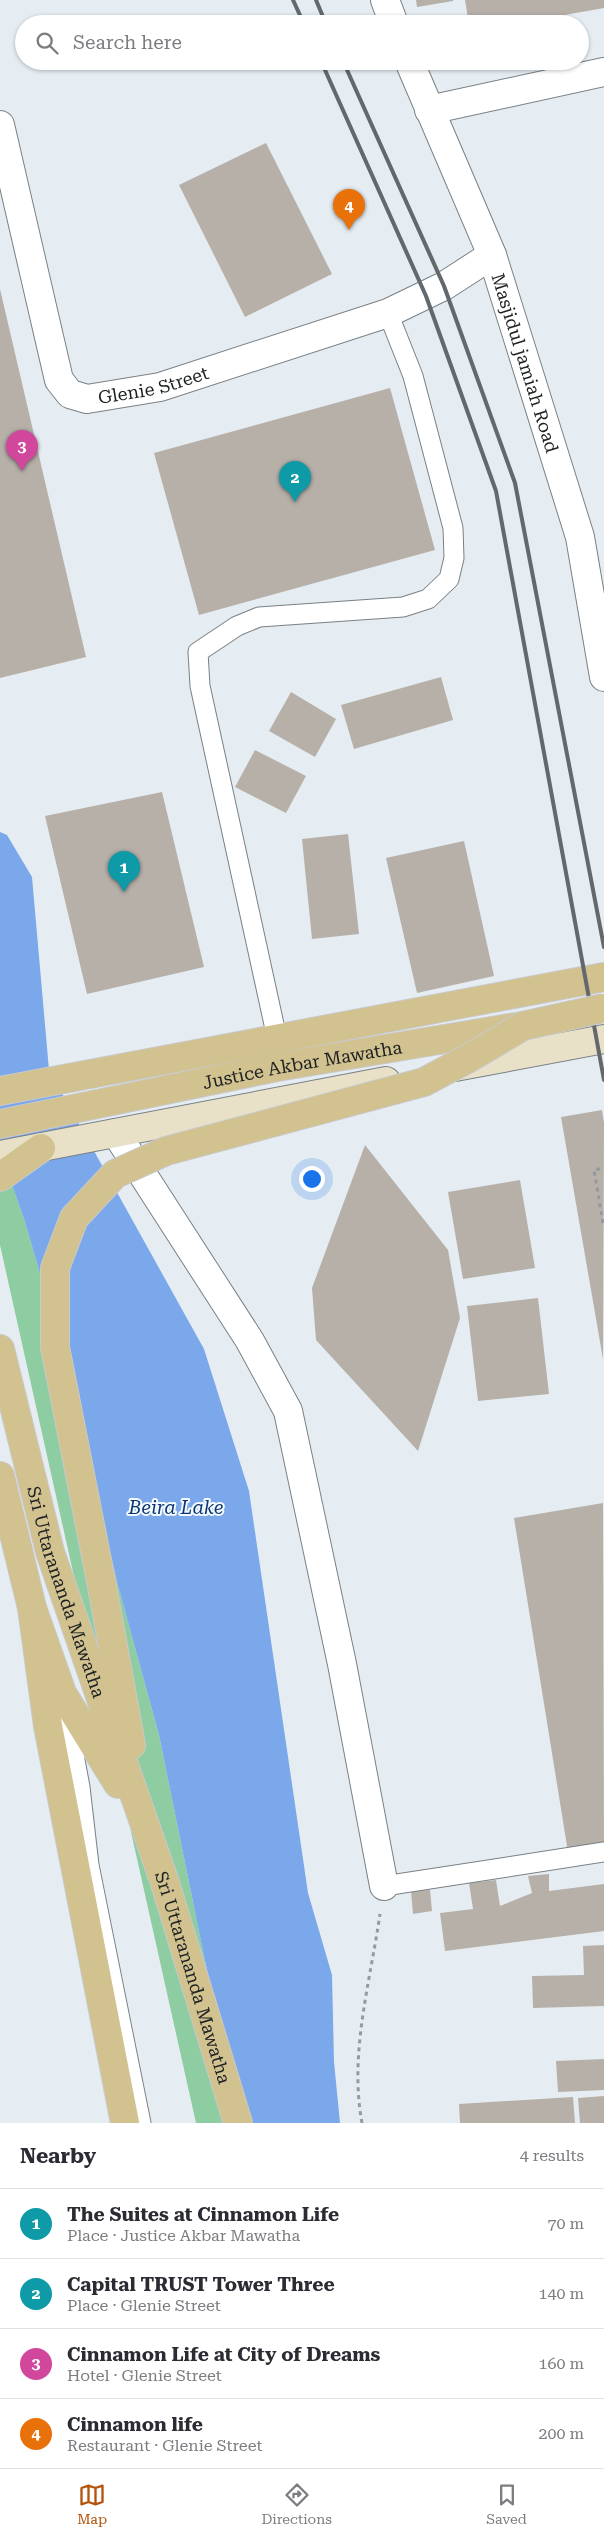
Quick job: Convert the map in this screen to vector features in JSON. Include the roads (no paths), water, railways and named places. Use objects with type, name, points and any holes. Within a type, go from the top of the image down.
[{"type":"main road","name":"Justice Akbar Mawatha","points":[[0,1092],[277,1038],[604,978]]},
{"type":"main road","name":"Justice Akbar Mawatha","points":[[0,1124],[277,1067],[522,1026],[604,1008]]},
{"type":"main road","points":[[146,1830],[101,1581],[54,1347],[55,1268],[74,1218],[115,1174],[166,1151],[424,1082],[522,1026]]},
{"type":"main road","points":[[0,1177],[41,1148]]},
{"type":"main road","name":"Sri Uttarananda Mawatha","points":[[0,1349],[50,1552],[165,1883],[238,2123]]},
{"type":"main road","name":"Sri Uttarananda Mawatha","points":[[0,1476],[32,1608],[62,1693],[146,1830]]},
{"type":"main road","points":[[32,1608],[48,1726],[125,2123]]},
{"type":"street","points":[[385,0],[391,15]]},
{"type":"street","name":"Masjidul jamiah Road","points":[[413,70],[492,255],[580,537],[604,677]]},
{"type":"street","points":[[429,110],[604,72]]},
{"type":"street","name":"Glenie Street","points":[[0,125],[59,380],[70,394],[88,399],[160,387],[388,313],[444,286],[492,255]]},
{"type":"street","points":[[0,1155],[604,1039]]},
{"type":"street","points":[[115,1134],[250,1341],[288,1411],[342,1664],[384,1886]]},
{"type":"lane","points":[[277,1038],[200,686],[198,652],[237,626],[259,617],[403,607],[428,599],[449,579],[454,558],[453,528],[414,376],[388,313]]},
{"type":"lane","points":[[62,1693],[80,1788],[89,1865],[141,2123]]},
{"type":"lane","points":[[384,1886],[604,1852]]},
{"type":"water","name":"Beira Lake","points":[[0,832],[7,835],[32,877],[49,1070],[204,1349],[249,1491],[308,1893],[332,1975],[334,2062],[340,2123],[238,2123],[159,1735],[117,1582],[69,1372],[24,1219],[0,1151]]},
{"type":"railway","points":[[293,0],[300,15]]},
{"type":"railway","points":[[316,0],[322,15]]},
{"type":"railway","points":[[325,70],[426,296],[496,491],[604,1080]]},
{"type":"railway","points":[[347,70],[444,286],[515,483],[604,947]]},
{"type":"place","name":"Cinnamon life","points":[[349,230]]},
{"type":"place","name":"Cinnamon Life at City of Dreams","points":[[22,471]]},
{"type":"place","name":"Capital TRUST Tower Three","points":[[295,502]]},
{"type":"place","name":"The Suites at Cinnamon Life","points":[[124,892]]}]
